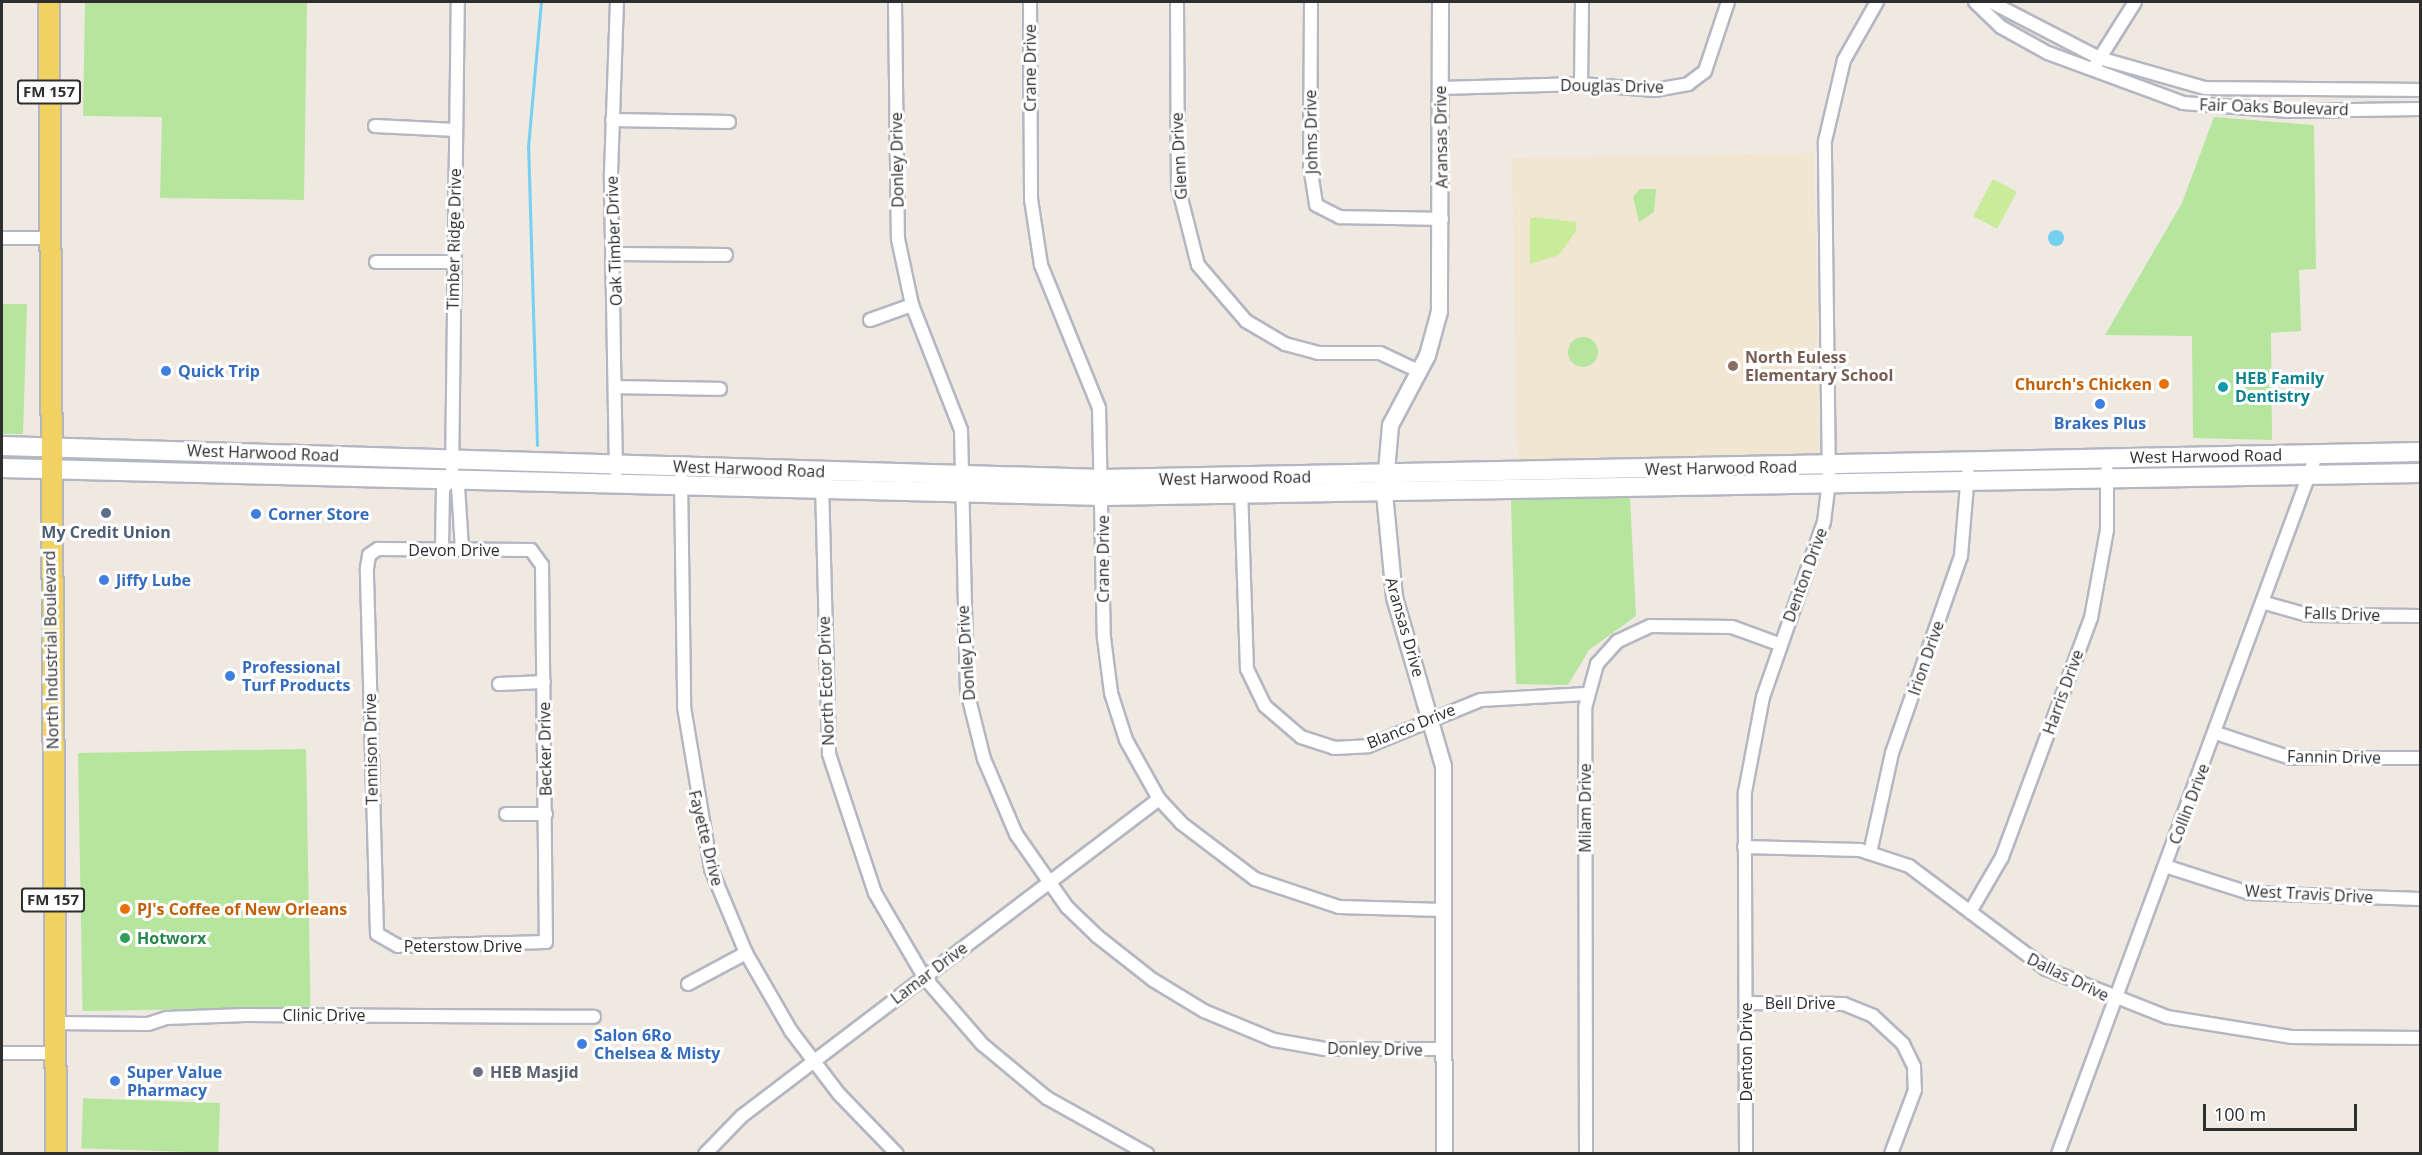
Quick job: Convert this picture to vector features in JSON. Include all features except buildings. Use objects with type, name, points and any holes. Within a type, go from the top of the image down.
[{"type":"main road","name":"North Industrial Boulevard","points":[[49,2],[49,457],[56,1154]]},
{"type":"main road","points":[[2,447],[49,457]]},
{"type":"main road","name":"West Harwood Road","points":[[49,457],[230,452],[452,468]]},
{"type":"main road","points":[[227,470],[230,452]]},
{"type":"main road","name":"West Harwood Road","points":[[49,457],[227,470],[452,468],[1103,488],[1829,475],[1968,470],[2108,458],[2421,452]]},
{"type":"main road","points":[[2,468],[49,457]]},
{"type":"main road","name":"West Harwood Road","points":[[1968,470],[2107,477],[2313,472],[2421,473]]},
{"type":"street","name":"Timber Ridge Drive","points":[[452,468],[458,2]]},
{"type":"street","name":"Oak Timber Drive","points":[[616,472],[617,387],[612,120],[617,2]]},
{"type":"street","name":"Donley Drive","points":[[895,2],[898,239],[912,305],[957,411],[962,483],[962,635],[975,727],[1000,802],[1050,884],[1129,964],[1239,1028],[1325,1049],[1444,1049]]},
{"type":"street","name":"Crane Drive","points":[[1030,2],[1031,199],[1041,264],[1095,388],[1103,488],[1104,638],[1111,693],[1126,740],[1159,799],[1200,842],[1283,891],[1339,907],[1443,910]]},
{"type":"street","name":"Glenn Drive","points":[[1176,2],[1178,186],[1198,265],[1240,315],[1285,344],[1318,353],[1380,353],[1418,371]]},
{"type":"street","name":"Johns Drive","points":[[1311,2],[1310,166],[1316,205],[1340,217],[1442,219]]},
{"type":"street","name":"Aransas Drive","points":[[1440,2],[1442,219],[1439,311],[1418,371],[1390,425],[1384,483],[1394,597],[1432,718],[1443,766],[1444,1154]]},
{"type":"street","points":[[1581,84],[1582,2]]},
{"type":"street","name":"Douglas Drive","points":[[1441,88],[1581,84],[1655,90],[1688,84],[1705,72],[1728,2]]},
{"type":"street","name":"Denton Drive","points":[[1746,1154],[1744,847],[1749,758],[1779,644],[1820,539],[1829,475],[1825,141],[1844,60],[1877,2]]},
{"type":"street","name":"Fair Oaks Boulevard","points":[[1975,2],[1983,14],[2022,40],[2090,72],[2202,105],[2327,111],[2421,109]]},
{"type":"street","name":"Fair Oaks Boulevard","points":[[1991,2],[2099,58],[2205,88],[2327,92],[2421,90]]},
{"type":"street","points":[[2090,72],[2135,2]]},
{"type":"street","points":[[2202,105],[2205,88]]},
{"type":"street","points":[[2327,92],[2327,111]]},
{"type":"street","points":[[612,120],[729,122]]},
{"type":"street","points":[[375,126],[456,130]]},
{"type":"street","points":[[2,238],[49,238]]},
{"type":"street","points":[[615,254],[726,255]]},
{"type":"street","points":[[376,262],[453,262]]},
{"type":"street","points":[[870,320],[912,305]]},
{"type":"street","points":[[617,387],[720,389]]},
{"type":"street","name":"Collin Drive","points":[[2058,1154],[2265,603],[2313,472],[2317,453]]},
{"type":"street","name":"Harris Drive","points":[[1970,912],[2002,857],[2091,618],[2107,530],[2108,458]]},
{"type":"street","points":[[452,468],[458,486],[462,550]]},
{"type":"street","points":[[442,550],[442,489],[452,468]]},
{"type":"street","name":"Irion Drive","points":[[1870,854],[1892,753],[1961,556],[1968,470]]},
{"type":"street","name":"Fayette Drive","points":[[681,474],[688,748],[711,869],[746,953],[812,1062],[895,1153]]},
{"type":"street","name":"North Ector Drive","points":[[822,480],[829,754],[859,857],[924,976],[1012,1071],[1047,1098],[1147,1154]]},
{"type":"street","name":"Blanco Drive","points":[[1241,487],[1246,669],[1265,706],[1301,737],[1334,748],[1368,746],[1432,718],[1481,700],[1586,694]]},
{"type":"street","name":"Devon Drive","points":[[369,555],[378,549],[531,550],[538,557]]},
{"type":"street","name":"Tennison Drive","points":[[369,555],[374,917],[382,940]]},
{"type":"street","name":"Becker Drive","points":[[538,557],[544,682],[546,942]]},
{"type":"street","name":"Falls Drive","points":[[2265,603],[2308,615],[2421,616]]},
{"type":"street","name":"Milam Drive","points":[[1586,1154],[1586,694],[1607,651],[1650,626],[1732,627],[1779,644]]},
{"type":"street","points":[[500,684],[544,682]]},
{"type":"street","name":"Fannin Drive","points":[[2216,734],[2291,758],[2421,758]]},
{"type":"street","name":"Lamar Drive","points":[[705,1154],[742,1116],[1159,799]]},
{"type":"street","points":[[506,814],[546,814]]},
{"type":"street","name":"Dallas Drive","points":[[1744,847],[1870,854],[1910,866],[2025,957],[2117,1001],[2252,1034],[2421,1038]]},
{"type":"street","name":"West Travis Drive","points":[[2165,866],[2248,893],[2421,899]]},
{"type":"street","name":"Peterstow Drive","points":[[382,940],[398,946],[546,942]]},
{"type":"street","points":[[688,984],[746,953]]},
{"type":"street","name":"Bell Drive","points":[[1746,1003],[1844,1004],[1873,1016],[1903,1044],[1914,1067],[1915,1090],[1891,1154]]},
{"type":"street","name":"Clinic Drive","points":[[55,1023],[147,1024],[166,1018],[245,1015],[594,1017]]},
{"type":"street","points":[[2,1053],[55,1053]]},
{"type":"shaded area","points":[[1814,153],[1819,456],[1517,461],[1512,158]]},
{"type":"green space","points":[[85,2],[307,2],[304,200],[160,198],[162,117],[83,116]]},
{"type":"green space","points":[[2214,117],[2314,125],[2316,269],[2299,270],[2301,331],[2271,333],[2272,440],[2193,438],[2192,336],[2105,335],[2182,203]]},
{"type":"green space","points":[[1993,179],[2017,192],[1997,229],[1973,216]]},
{"type":"green space","points":[[1640,189],[1656,189],[1654,212],[1639,222],[1633,197]]},
{"type":"green space","points":[[1534,217],[1576,222],[1576,231],[1559,255],[1530,264],[1530,219]]},
{"type":"green space","points":[[2,304],[27,304],[23,434],[2,434]]},
{"type":"green space","points":[[1583,337],[1594,341],[1598,352],[1594,363],[1583,367],[1572,363],[1568,352],[1572,341]]},
{"type":"green space","points":[[1630,497],[1636,616],[1589,650],[1568,685],[1516,684],[1511,500]]},
{"type":"green space","points":[[306,749],[311,1007],[83,1011],[78,753]]},
{"type":"green space","points":[[83,1098],[220,1103],[218,1153],[81,1148]]},
{"type":"water","points":[[2056,230],[2064,238],[2056,246],[2048,238]]},
{"type":"waterway","points":[[537,445],[528,147],[541,2]]},
{"type":"place","name":"North Euless Elementary School","points":[[1733,366]]},
{"type":"place","name":"Quick Trip","points":[[166,371]]},
{"type":"place","name":"Church's Chicken","points":[[2164,384]]},
{"type":"place","name":"HEB Family Dentistry","points":[[2223,387]]},
{"type":"place","name":"Brakes Plus","points":[[2100,404]]},
{"type":"place","name":"My Credit Union","points":[[106,513]]},
{"type":"place","name":"Corner Store","points":[[256,514]]},
{"type":"place","name":"Jiffy Lube","points":[[104,580]]},
{"type":"place","name":"Professional Turf Products","points":[[230,676]]},
{"type":"place","name":"PJ's Coffee of New Orleans","points":[[125,909]]},
{"type":"place","name":"Hotworx","points":[[125,938]]},
{"type":"place","name":"Salon 6Ro Chelsea & Misty","points":[[582,1044]]},
{"type":"place","name":"HEB Masjid","points":[[478,1072]]},
{"type":"place","name":"Super Value Pharmacy","points":[[115,1081]]}]
